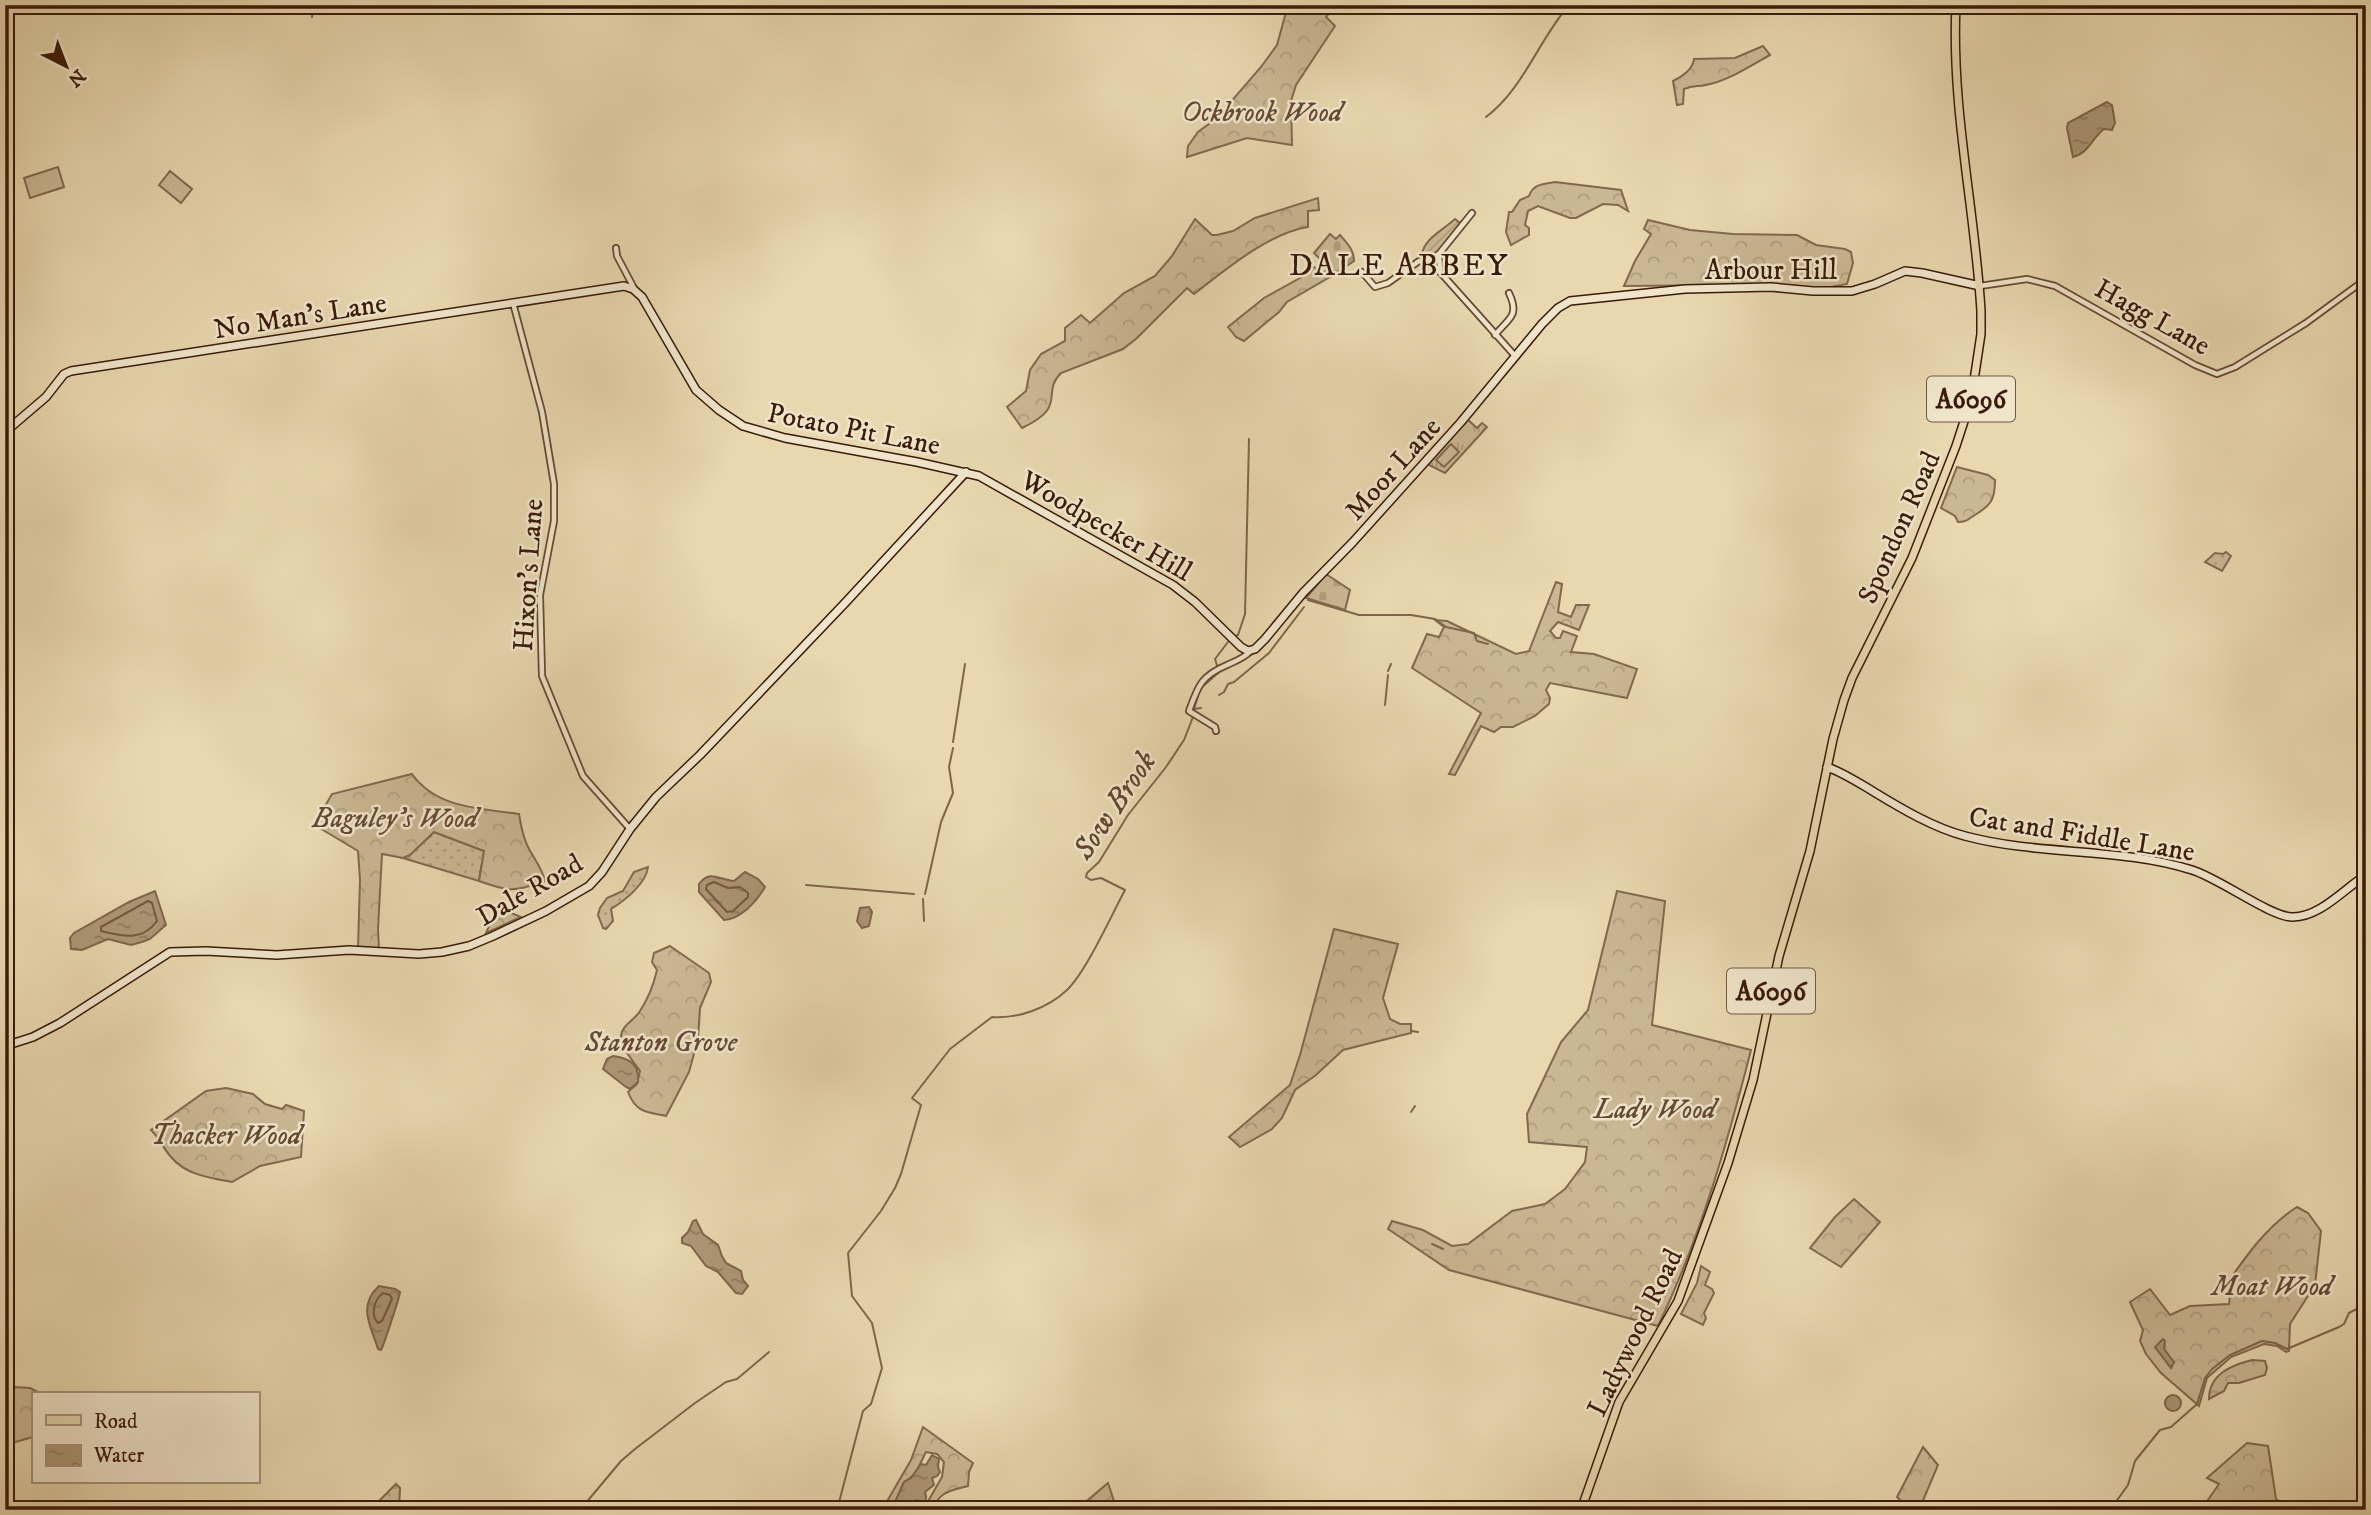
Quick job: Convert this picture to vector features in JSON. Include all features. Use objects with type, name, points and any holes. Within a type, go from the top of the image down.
[{"type":"main road","name":"Spondon Road","points":[[1827,767],[1838,719],[1852,678],[1912,558],[1971,400],[1980,334],[1980,286],[1960,114],[1956,5]]},
{"type":"main road","name":"Ladywood Road","points":[[1581,1510],[1619,1402],[1678,1301],[1728,1163],[1753,1080],[1779,956],[1810,851],[1827,767]]},
{"type":"street","points":[[1362,272],[1376,287],[1391,281],[1419,261],[1439,254],[1472,213]]},
{"type":"street","name":"Potato Pit Lane","points":[[616,248],[617,256],[635,290],[644,300],[696,390],[737,422],[756,431],[785,438],[966,472]]},
{"type":"street","points":[[1439,254],[1440,272]]},
{"type":"street","points":[[1427,260],[1516,357]]},
{"type":"street","name":"Arbour Hill","points":[[1559,308],[1575,300],[1685,289],[1771,287],[1852,291],[1905,271],[1980,286]]},
{"type":"street","points":[[628,275],[624,286],[635,290]]},
{"type":"street","name":"Hagg Lane","points":[[1980,286],[2027,279],[2055,286],[2195,365],[2217,374],[2235,367],[2306,323],[2366,279]]},
{"type":"street","name":"No Man's Lane","points":[[5,432],[46,397],[64,374],[71,371],[624,286]]},
{"type":"street","points":[[1495,335],[1515,311],[1509,293]]},
{"type":"street","name":"Hixon's Lane","points":[[513,303],[542,412],[554,484],[552,536],[540,595],[541,676],[583,776],[630,829]]},
{"type":"street","name":"Moor Lane","points":[[1251,650],[1265,639],[1303,593],[1353,542],[1559,308]]},
{"type":"street","name":"Woodpecker Hill","points":[[966,472],[985,478],[1173,585],[1195,602],[1241,648],[1251,650]]},
{"type":"street","name":"Dale Road","points":[[5,1046],[47,1031],[98,1001],[153,961],[178,950],[277,955],[349,950],[419,954],[442,952],[469,946],[518,925],[589,886],[656,797],[836,613],[966,472]]},
{"type":"street","points":[[1216,731],[1215,727],[1189,711],[1199,684],[1251,650]]},
{"type":"street","name":"Cat and Fiddle Lane","points":[[1827,767],[1951,832],[1966,837],[2035,849],[2123,856],[2181,866],[2203,873],[2287,917],[2311,914],[2366,875]]},
{"type":"green space","name":"Ockbrook Wood","points":[[1288,5],[1310,5],[1319,12],[1326,5],[1336,5],[1326,17],[1335,26],[1296,85],[1291,101],[1292,145],[1247,138],[1187,157],[1188,146],[1198,132],[1217,118],[1277,45]]},
{"type":"green space","points":[[1763,46],[1770,55],[1722,80],[1684,89],[1683,104],[1677,105],[1673,81],[1692,66],[1694,59],[1735,58]]},
{"type":"green space","points":[[58,167],[64,187],[30,198],[24,178]]},
{"type":"green space","points":[[170,171],[192,189],[181,203],[159,185]]},
{"type":"green space","points":[[1555,182],[1621,190],[1628,211],[1618,205],[1603,204],[1576,218],[1570,218],[1538,206],[1528,211],[1525,225],[1529,228],[1529,235],[1511,245],[1506,232],[1509,212],[1536,187]]},
{"type":"green space","points":[[1318,198],[1319,210],[1308,211],[1308,227],[1263,245],[1194,294],[1187,288],[1123,349],[1061,373],[1055,380],[1045,413],[1022,428],[1007,407],[1026,391],[1030,370],[1041,354],[1065,341],[1065,328],[1081,315],[1090,323],[1124,293],[1155,276],[1172,256],[1195,219],[1212,235],[1217,235],[1233,231],[1255,218]]},
{"type":"green space","points":[[1455,219],[1460,223],[1439,252],[1421,257],[1430,240]]},
{"type":"green space","points":[[1648,220],[1690,230],[1797,235],[1816,245],[1851,252],[1853,263],[1847,284],[1819,289],[1740,285],[1624,286],[1651,234],[1644,229]]},
{"type":"green space","points":[[1330,234],[1336,239],[1340,235],[1354,257],[1354,261],[1335,274],[1314,253]]},
{"type":"green space","points":[[1314,267],[1323,273],[1329,268],[1335,274],[1287,302],[1244,341],[1236,337],[1228,327],[1264,298]]},
{"type":"green space","points":[[1467,419],[1477,428],[1482,423],[1487,427],[1445,473],[1427,464]]},
{"type":"green space","points":[[1451,444],[1459,452],[1444,467],[1436,460]]},
{"type":"green space","points":[[1957,467],[1988,475],[1995,480],[1993,497],[1988,505],[1961,522],[1941,508]]},
{"type":"green space","points":[[2226,552],[2231,556],[2222,571],[2205,562],[2215,553]]},
{"type":"green space","points":[[1326,574],[1350,590],[1345,610],[1306,598]]},
{"type":"green space","points":[[1556,582],[1562,584],[1558,612],[1571,617],[1576,605],[1589,605],[1579,630],[1558,622],[1550,631],[1556,638],[1560,638],[1563,631],[1577,636],[1571,652],[1594,654],[1637,669],[1627,698],[1550,683],[1546,690],[1550,698],[1549,704],[1535,716],[1513,727],[1501,727],[1494,732],[1481,726],[1455,775],[1449,774],[1481,713],[1412,668],[1427,634],[1439,637],[1444,627],[1435,620],[1447,621],[1516,654],[1529,651]]},
{"type":"green space","name":"Baguley's Wood","points":[[412,774],[422,786],[434,794],[460,805],[519,814],[525,841],[545,881],[512,889],[479,881],[484,851],[434,832],[410,855],[403,858],[382,854],[379,949],[358,948],[358,851],[318,827],[317,820],[332,794]]},
{"type":"green space","points":[[434,832],[484,851],[479,881],[403,858],[410,855]]},
{"type":"green space","points":[[648,867],[639,886],[611,909],[613,921],[606,929],[603,928],[598,915],[607,898],[623,891],[634,872]]},
{"type":"green space","name":"Lady Wood","points":[[1617,891],[1665,901],[1652,1025],[1751,1050],[1700,1225],[1658,1326],[1449,1270],[1388,1229],[1392,1221],[1423,1230],[1452,1246],[1468,1244],[1512,1211],[1545,1204],[1565,1189],[1585,1162],[1587,1147],[1529,1142],[1527,1114],[1561,1042],[1588,1010]]},
{"type":"green space","points":[[497,907],[521,917],[486,933]]},
{"type":"green space","points":[[1334,929],[1398,944],[1383,998],[1390,1019],[1400,1024],[1411,1024],[1411,1033],[1343,1050],[1295,1090],[1282,1118],[1272,1129],[1240,1147],[1229,1137],[1290,1085]]},
{"type":"green space","name":"Stanton Grove","points":[[670,946],[709,973],[711,982],[700,1008],[698,1039],[689,1072],[666,1116],[643,1110],[631,1099],[628,1092],[637,1084],[640,1071],[625,1050],[621,1037],[623,1029],[638,1014],[650,991],[657,970],[652,962],[654,953]]},
{"type":"green space","name":"Thacker Wood","points":[[226,1088],[253,1094],[265,1104],[282,1109],[286,1105],[304,1111],[301,1157],[260,1166],[232,1182],[199,1175],[177,1163],[151,1130],[206,1091]]},
{"type":"green space","points":[[1854,1199],[1880,1222],[1841,1267],[1810,1248],[1835,1217]]},
{"type":"green space","name":"Moat Wood","points":[[2297,1207],[2308,1213],[2321,1231],[2315,1285],[2290,1324],[2289,1351],[2264,1344],[2231,1357],[2207,1378],[2199,1406],[2161,1373],[2146,1354],[2140,1341],[2143,1330],[2130,1302],[2150,1289],[2170,1315],[2190,1306],[2229,1304],[2230,1296],[2226,1285],[2267,1232]]},
{"type":"green space","points":[[1701,1266],[1710,1272],[1705,1285],[1714,1293],[1704,1313],[1706,1318],[1703,1325],[1681,1314],[1697,1283]]},
{"type":"green space","points":[[2252,1360],[2265,1361],[2265,1375],[2239,1383],[2228,1383],[2224,1391],[2209,1399],[2210,1390],[2217,1377],[2230,1368]]},
{"type":"green space","points":[[14,1387],[30,1388],[38,1392],[32,1392],[32,1437],[5,1445],[5,1391]]},
{"type":"green space","points":[[923,1427],[973,1463],[968,1486],[946,1493],[938,1499],[932,1510],[923,1510],[942,1477],[944,1462],[937,1454],[926,1452],[915,1473],[904,1482],[889,1510],[882,1510],[911,1460]]},
{"type":"green space","points":[[2247,1443],[2268,1446],[2276,1499],[2294,1510],[2201,1510],[2219,1484],[2207,1478]]},
{"type":"green space","points":[[1923,1447],[1938,1465],[1919,1510],[1910,1510],[1897,1497]]},
{"type":"green space","points":[[1108,1483],[1117,1510],[1076,1510]]},
{"type":"green space","points":[[396,1484],[400,1488],[399,1510],[384,1510],[376,1504]]},
{"type":"water","points":[[2107,102],[2112,105],[2115,123],[2112,130],[2104,129],[2087,149],[2073,157],[2068,123]]},
{"type":"water","points":[[745,872],[758,879],[765,887],[748,909],[736,917],[724,920],[699,892],[699,884],[711,876],[734,881]]},
{"type":"water","points":[[155,891],[166,925],[150,939],[131,945],[108,939],[82,950],[71,949],[70,938],[74,933],[129,902]]},
{"type":"water","points":[[869,907],[872,912],[869,926],[862,928],[857,921],[860,908]]},
{"type":"water","points":[[613,1056],[634,1064],[638,1082],[630,1089],[603,1069],[607,1059]]},
{"type":"water","points":[[696,1220],[703,1234],[718,1245],[726,1263],[741,1271],[748,1286],[742,1294],[736,1293],[718,1272],[706,1266],[691,1246],[682,1243],[682,1238]]},
{"type":"water","points":[[379,1286],[400,1292],[381,1350],[378,1349],[372,1332],[367,1309],[372,1294]]},
{"type":"water","points":[[2163,1339],[2164,1349],[2174,1362],[2171,1368],[2155,1347]]},
{"type":"water","points":[[2173,1395],[2181,1403],[2173,1411],[2165,1403]]},
{"type":"water","points":[[932,1455],[939,1459],[940,1472],[932,1478],[934,1485],[925,1492],[926,1499],[922,1508],[889,1510],[904,1482],[911,1478],[921,1464],[926,1465]]},
{"type":"waterway","points":[[312,17],[313,5]]},
{"type":"waterway","points":[[1486,117],[1511,92],[1569,5]]},
{"type":"waterway","name":"Sow Brook","points":[[1234,637],[1238,635],[1245,614],[1249,439]]},
{"type":"waterway","points":[[1308,600],[1359,615],[1411,615],[1435,619],[1446,627],[1474,633],[1477,641],[1488,644]]},
{"type":"waterway","points":[[1219,695],[1228,684],[1269,653],[1304,607]]},
{"type":"waterway","name":"Sow Brook","points":[[1201,708],[1194,709],[1200,689],[1219,672],[1215,659],[1228,642]]},
{"type":"waterway","points":[[953,742],[965,664]]},
{"type":"waterway","points":[[1388,671],[1391,664]]},
{"type":"waterway","points":[[1385,705],[1388,675]]},
{"type":"waterway","name":"Sow Brook","points":[[837,1510],[863,1411],[871,1404],[882,1368],[872,1323],[852,1296],[848,1253],[881,1211],[901,1174],[921,1105],[912,1098],[950,1049],[992,1017],[1012,1016],[1042,1007],[1074,982],[1125,890],[1101,878],[1091,880],[1086,877],[1087,873],[1099,862],[1128,815],[1166,767],[1184,740],[1193,717]]},
{"type":"waterway","points":[[925,894],[941,822],[953,793],[949,767],[953,748]]},
{"type":"waterway","points":[[806,885],[914,894]]},
{"type":"waterway","points":[[923,899],[924,921]]},
{"type":"waterway","points":[[1412,1031],[1418,1032]]},
{"type":"waterway","points":[[1411,1112],[1415,1106]]},
{"type":"waterway","points":[[1432,1244],[1443,1249]]},
{"type":"waterway","points":[[2110,1510],[2128,1485],[2135,1461],[2160,1430],[2171,1427],[2197,1404],[2205,1378],[2212,1369],[2230,1355],[2262,1341],[2287,1349],[2339,1327],[2344,1324],[2349,1313],[2366,1304]]},
{"type":"waterway","points":[[580,1510],[621,1461],[635,1449],[695,1403],[726,1382],[737,1379],[769,1352]]},
{"type":"district","name":"DALE ABBEY","points":[[1399,264]]}]
